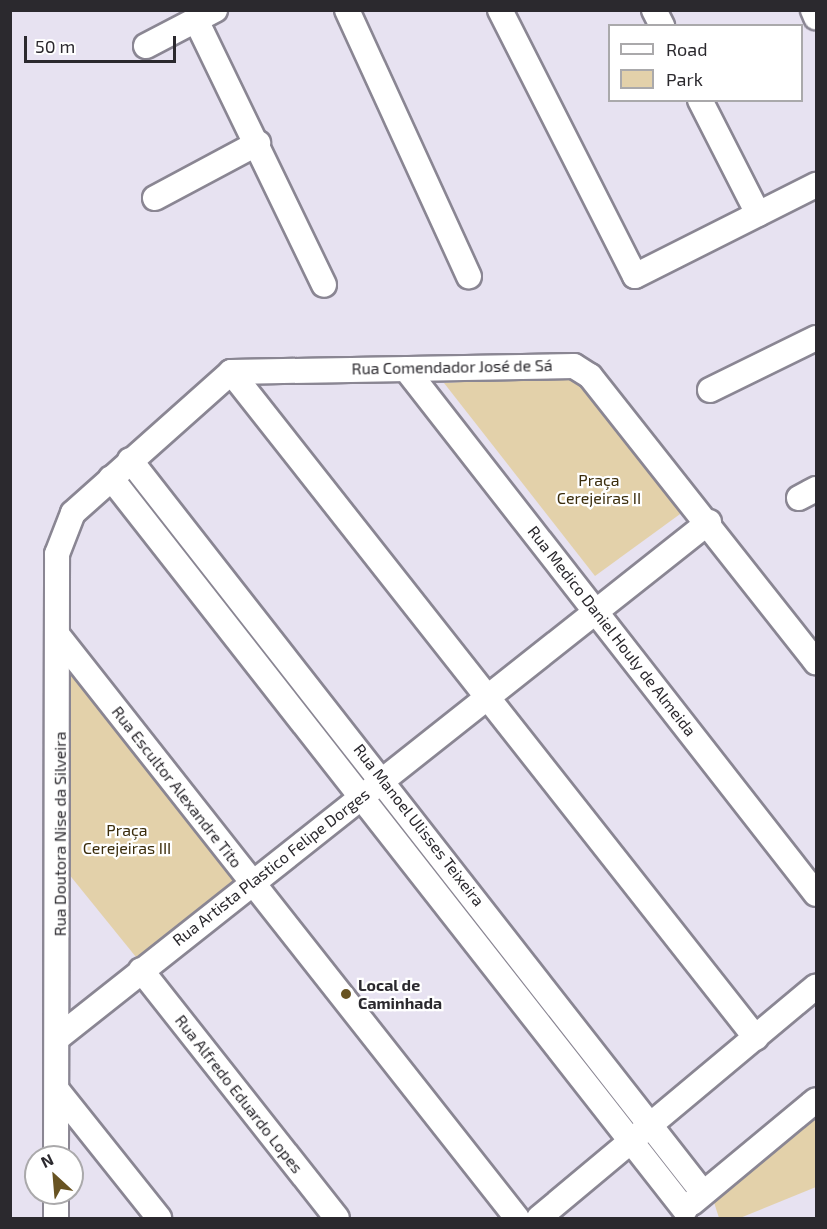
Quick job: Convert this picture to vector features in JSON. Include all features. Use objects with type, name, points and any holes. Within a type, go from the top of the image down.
[{"type":"street","points":[[347,10],[469,276]]},
{"type":"street","points":[[500,10],[635,276],[816,185]]},
{"type":"street","points":[[654,10],[661,24]]},
{"type":"street","points":[[813,10],[816,17]]},
{"type":"street","points":[[146,46],[206,15],[258,143],[324,285]]},
{"type":"street","points":[[701,102],[758,214]]},
{"type":"street","points":[[155,198],[258,143]]},
{"type":"street","points":[[710,390],[816,338]]},
{"type":"street","name":"Rua Comendador José de Sá","points":[[231,372],[574,366],[590,376],[709,522],[816,662]]},
{"type":"street","name":"Rua Medico Daniel Houly de Almeida","points":[[406,369],[816,894]]},
{"type":"street","points":[[111,478],[231,372],[756,1038]]},
{"type":"street","name":"Rua Manoel Ulisses Teixeira","points":[[130,460],[383,778],[703,1193]]},
{"type":"street","name":"Rua Manoel Ulisses Teixeira","points":[[111,478],[358,799],[632,1144],[680,1214]]},
{"type":"street","name":"Rua Doutora Nise da Silveira","points":[[56,1145],[60,1036],[57,554],[64,526],[73,513],[111,478]]},
{"type":"street","name":"Rua Artista Plastico Felipe Dorges","points":[[60,1036],[251,882],[709,522]]},
{"type":"street","name":"Rua Escultor Alexandre Tito","points":[[59,637],[517,1218]]},
{"type":"street","name":"Rua Alfredo Eduardo Lopes","points":[[141,970],[337,1218]]},
{"type":"street","points":[[539,1218],[632,1144],[816,986]]},
{"type":"street","points":[[57,1090],[159,1218]]},
{"type":"street","points":[[680,1214],[816,1100]]},
{"type":"green space","name":"Praça Cerejeiras II","points":[[577,375],[687,509],[595,576],[444,383]]},
{"type":"green space","name":"Praça Cerejeiras III","points":[[57,640],[244,880],[140,962],[55,857]]},
{"type":"green space","points":[[816,1108],[816,1187],[740,1218],[719,1218],[712,1196]]},
{"type":"place","name":"Local de Caminhada","points":[[346,994]]}]
